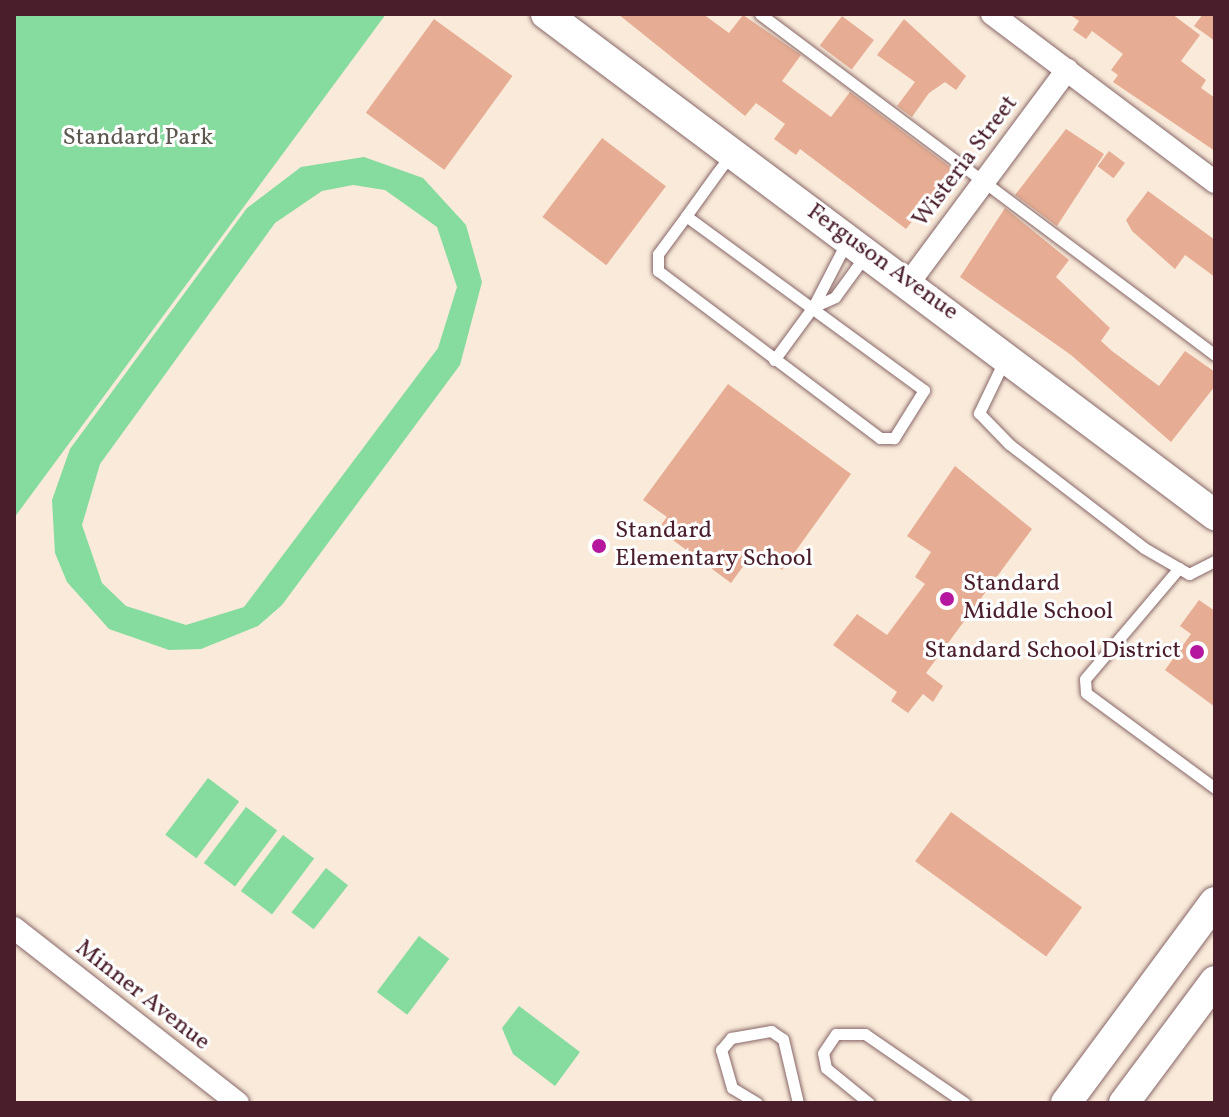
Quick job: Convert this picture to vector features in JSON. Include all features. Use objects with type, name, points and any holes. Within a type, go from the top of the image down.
[{"type":"street","name":"Ferguson Avenue","points":[[546,14],[908,284],[1007,353],[1215,515]]},
{"type":"street","points":[[992,14],[1215,182]]},
{"type":"street","name":"Wisteria Street","points":[[908,284],[1067,70]]},
{"type":"street","points":[[1066,1103],[1215,902]]},
{"type":"street","name":"Minner Avenue","points":[[14,928],[238,1103]]},
{"type":"street","points":[[1130,1101],[1215,981]]},
{"type":"lane","points":[[760,14],[1215,355]]},
{"type":"lane","points":[[686,216],[916,383],[923,401],[894,438],[880,438],[658,271],[658,254],[732,153]]},
{"type":"lane","points":[[813,307],[835,297],[858,246]]},
{"type":"lane","points":[[774,360],[813,307],[819,285],[858,246]]},
{"type":"lane","points":[[1007,353],[979,413],[1119,529],[1179,568],[1189,574],[1215,561]]},
{"type":"lane","points":[[1179,568],[1085,679],[1086,693],[1215,788]]},
{"type":"lane","points":[[757,1103],[732,1088],[722,1046],[771,1031],[783,1039],[798,1103]]},
{"type":"lane","points":[[869,1103],[826,1068],[823,1053],[836,1034],[865,1034],[965,1103]]},
{"type":"green space","name":"Standard Park","points":[[14,14],[386,14],[14,518]]},
{"type":"green space","points":[[364,157],[423,178],[466,225],[482,282],[460,365],[282,605],[258,626],[201,649],[169,650],[109,629],[67,582],[55,553],[52,500],[70,449],[247,208],[301,167]],"holes":[[[353,185],[385,190],[437,227],[457,287],[438,348],[244,607],[186,625],[126,606],[102,583],[82,525],[100,464],[275,223],[322,191]]]},
{"type":"green space","points":[[208,778],[239,801],[196,858],[165,835]]},
{"type":"green space","points":[[246,807],[277,830],[235,886],[204,863]]},
{"type":"green space","points":[[283,835],[314,858],[272,914],[241,891]]},
{"type":"green space","points":[[326,868],[348,885],[314,929],[292,912]]},
{"type":"green space","points":[[419,936],[449,959],[407,1015],[377,992]]},
{"type":"green space","points":[[519,1006],[580,1052],[555,1086],[513,1054],[502,1028]]},
{"type":"building","points":[[618,14],[703,14],[729,33],[743,15],[801,55],[782,81],[831,117],[850,92],[962,176],[953,189],[944,182],[906,229],[800,149],[796,155],[774,139],[785,124],[756,103],[745,116]]},
{"type":"building","points":[[1069,14],[1172,14],[1200,35],[1181,61],[1206,80],[1201,88],[1215,98],[1215,151],[1113,82],[1118,75],[1111,70],[1123,54],[1092,31],[1086,39],[1073,30],[1079,21]]},
{"type":"building","points":[[1203,14],[1215,14],[1215,41],[1194,26]]},
{"type":"building","points":[[842,16],[874,40],[852,70],[820,46]]},
{"type":"building","points":[[434,19],[512,76],[444,170],[366,113]]},
{"type":"building","points":[[904,19],[966,76],[956,90],[945,82],[929,93],[912,117],[897,106],[915,82],[877,55]]},
{"type":"building","points":[[1066,129],[1104,154],[1057,226],[1015,195]]},
{"type":"building","points":[[602,138],[666,186],[606,265],[542,217]]},
{"type":"building","points":[[1109,151],[1125,163],[1114,178],[1098,166]]},
{"type":"building","points":[[1148,191],[1215,240],[1215,277],[1185,255],[1175,269],[1132,231],[1126,220]]},
{"type":"building","points":[[1005,208],[1069,260],[1056,277],[1110,328],[1101,341],[1112,351],[1159,386],[1185,351],[1215,372],[1215,386],[1171,442],[1071,355],[960,277]]},
{"type":"building","points":[[728,384],[851,474],[782,570],[755,550],[731,583],[658,529],[667,517],[643,500]]},
{"type":"building","name":"Standard Middle School","points":[[955,466],[1032,529],[926,673],[943,686],[933,702],[923,694],[908,713],[891,701],[897,692],[833,645],[857,614],[887,635],[925,584],[915,577],[931,552],[907,536]]},
{"type":"building","name":"Standard School District","points":[[1199,600],[1215,611],[1215,707],[1165,670],[1191,634],[1180,626]]},
{"type":"building","points":[[951,812],[1082,907],[1046,957],[915,861]]},
{"type":"place","name":"Standard Elementary School","points":[[599,546]]},
{"type":"place","name":"Standard Middle School","points":[[947,599]]},
{"type":"place","name":"Standard School District","points":[[1197,652]]}]
